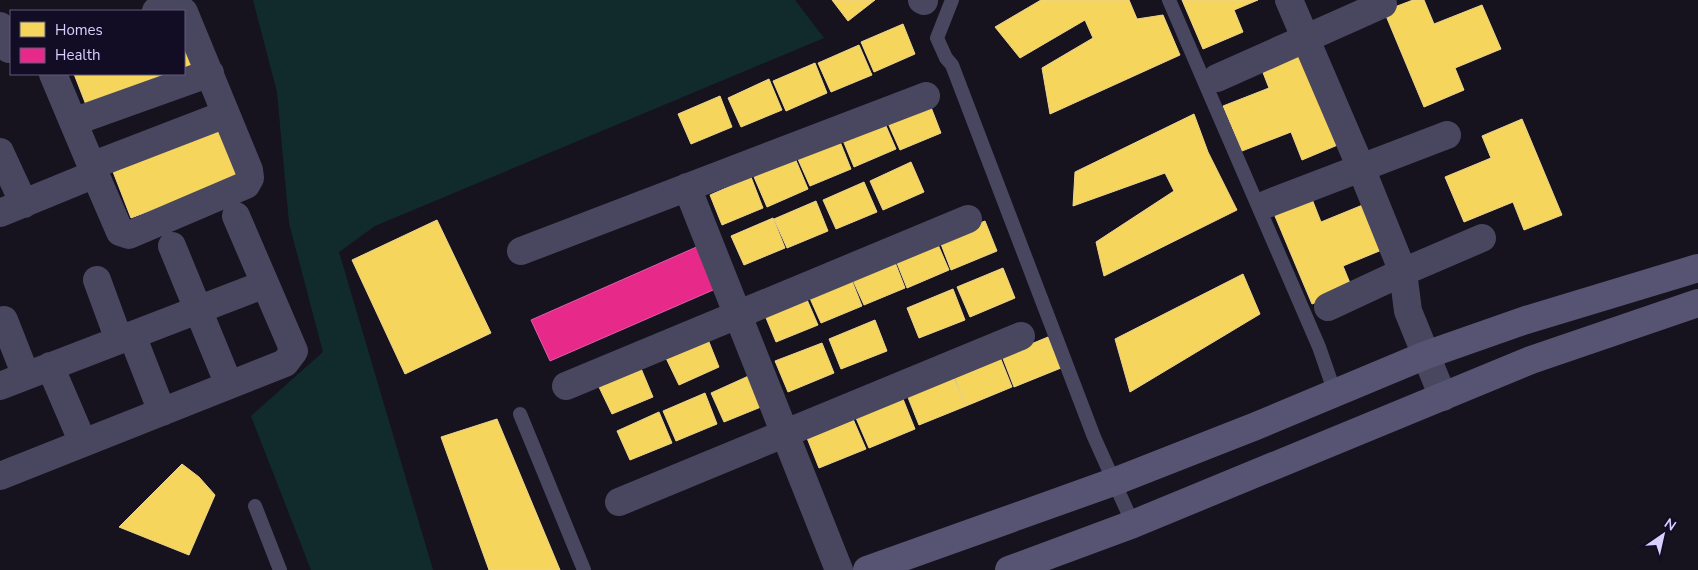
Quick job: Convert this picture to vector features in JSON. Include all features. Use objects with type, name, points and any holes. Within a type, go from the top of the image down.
[{"type":"street","points":[[1289,0],[1403,272],[1408,310],[1443,397]]},
{"type":"street","points":[[1217,78],[1306,41],[1383,4]]},
{"type":"street","points":[[159,10],[167,7],[180,8],[182,10]]},
{"type":"street","points":[[53,75],[120,232],[124,235],[129,235],[246,185],[250,178],[249,170],[185,17]]},
{"type":"street","points":[[73,122],[210,73]]},
{"type":"street","points":[[521,250],[926,96]]},
{"type":"street","points":[[0,152],[12,209],[93,170],[226,114]]},
{"type":"street","points":[[1267,204],[1447,135]]},
{"type":"street","points":[[688,187],[838,570]]},
{"type":"street","points":[[3,466],[83,444],[285,363],[290,359],[294,351],[236,216]]},
{"type":"street","points":[[566,386],[968,219]]},
{"type":"street","points":[[1328,307],[1482,238]]},
{"type":"street","points":[[172,246],[229,385]]},
{"type":"street","points":[[867,570],[1116,481],[1426,356],[1526,320],[1698,268]]},
{"type":"street","points":[[97,280],[162,412]]},
{"type":"street","points":[[0,386],[265,284]]},
{"type":"street","points":[[1009,570],[1133,524],[1531,360],[1698,303]]},
{"type":"street","points":[[4,320],[83,444]]},
{"type":"street","points":[[619,502],[1021,336]]},
{"type":"lane","points":[[952,0],[937,38],[946,58],[952,65],[1094,437],[1116,481],[1133,524]]},
{"type":"lane","points":[[1169,0],[1319,347],[1335,393]]},
{"type":"lane","points":[[520,414],[584,570]]},
{"type":"lane","points":[[255,506],[280,570]]},
{"type":"green space","points":[[253,0],[795,0],[824,38],[375,226],[339,252],[433,570],[311,570],[251,416],[323,352],[289,223],[277,92]]},
{"type":"building: Homes","points":[[832,0],[875,0],[848,21]]},
{"type":"building: Homes","points":[[1041,0],[1129,0],[1137,19],[1163,15],[1180,55],[1050,114],[1042,68],[1093,38],[1085,20],[1020,58],[995,27]]},
{"type":"building: Homes","points":[[1182,0],[1258,0],[1234,10],[1243,32],[1203,49]]},
{"type":"building: Homes","points":[[1413,0],[1424,0],[1434,24],[1482,5],[1501,49],[1455,68],[1464,90],[1424,107],[1384,11]]},
{"type":"building: Homes","points":[[903,24],[915,54],[874,72],[861,42]]},
{"type":"building: Homes","points":[[185,35],[198,70],[185,75]]},
{"type":"building: Homes","points":[[859,45],[872,75],[831,92],[818,63]]},
{"type":"building: Homes","points":[[1300,49],[1340,144],[1302,160],[1291,132],[1242,151],[1223,106],[1269,88],[1260,65]]},
{"type":"building: Homes","points":[[815,63],[827,93],[786,111],[773,81]]},
{"type":"building: Homes","points":[[74,75],[184,75],[88,110]]},
{"type":"building: Homes","points":[[769,79],[782,110],[741,127],[728,98]]},
{"type":"building: Homes","points":[[720,96],[732,127],[691,144],[678,114]]},
{"type":"building: Homes","points":[[929,102],[941,133],[900,150],[887,121]]},
{"type":"building: Homes","points":[[1194,114],[1208,152],[1237,210],[1104,276],[1096,242],[1174,191],[1165,173],[1073,206],[1075,172]]},
{"type":"building: Homes","points":[[883,119],[896,149],[854,167],[842,138]]},
{"type":"building: Homes","points":[[1522,119],[1562,215],[1524,230],[1513,202],[1464,222],[1445,177],[1491,158],[1482,136]]},
{"type":"building: Homes","points":[[221,123],[241,177],[131,218],[110,164]]},
{"type":"building: Homes","points":[[839,139],[851,169],[810,186],[797,157]]},
{"type":"building: Homes","points":[[795,158],[808,189],[767,207],[754,177]]},
{"type":"building: Homes","points":[[911,162],[924,192],[883,210],[870,181]]},
{"type":"building: Homes","points":[[751,177],[763,208],[722,225],[710,195]]},
{"type":"building: Homes","points":[[864,182],[877,212],[836,229],[823,200]]},
{"type":"building: Homes","points":[[1310,194],[1321,222],[1370,202],[1389,247],[1343,266],[1352,288],[1312,304],[1272,209]]},
{"type":"building: Homes","points":[[816,201],[828,231],[787,248],[774,219]]},
{"type":"building: Homes","points":[[773,218],[785,248],[744,265],[731,236]]},
{"type":"building: Homes","points":[[437,220],[491,333],[405,374],[352,260]]},
{"type":"building: Homes","points":[[985,221],[997,251],[951,270],[939,239]]},
{"type":"building: Homes","points":[[936,240],[949,270],[907,288],[895,258]]},
{"type":"building: Homes","points":[[893,257],[905,288],[864,305],[851,276]]},
{"type":"building: Homes","points":[[1003,268],[1015,298],[970,317],[957,287]]},
{"type":"building: Homes","points":[[1243,274],[1260,314],[1130,392],[1115,339]]},
{"type":"building: Homes","points":[[850,276],[862,306],[821,323],[808,294]]},
{"type":"building: Homes","points":[[953,289],[965,320],[919,338],[907,308]]},
{"type":"building: Homes","points":[[805,295],[818,325],[776,342],[764,313]]},
{"type":"building: Homes","points":[[875,320],[887,351],[841,369],[829,339]]},
{"type":"building: Homes","points":[[707,337],[719,367],[679,385],[665,356]]},
{"type":"building: Homes","points":[[1048,337],[1061,368],[1014,387],[1002,356]]},
{"type":"building: Homes","points":[[822,343],[834,373],[788,392],[775,361]]},
{"type":"building: Homes","points":[[1000,357],[1012,387],[966,406],[954,376]]},
{"type":"building: Homes","points":[[640,366],[653,397],[612,414],[598,385]]},
{"type":"building: Homes","points":[[753,374],[766,405],[724,422],[711,393]]},
{"type":"building: Homes","points":[[953,376],[966,406],[919,425],[907,395]]},
{"type":"building: Homes","points":[[705,393],[717,424],[676,441],[663,411]]},
{"type":"building: Homes","points":[[903,399],[915,429],[869,448],[856,418]]},
{"type":"building: Homes","points":[[659,412],[672,443],[630,460],[617,431]]},
{"type":"building: Homes","points":[[497,419],[560,570],[489,570],[441,437]]},
{"type":"building: Homes","points":[[853,419],[866,449],[819,468],[807,438]]},
{"type":"building: Homes","points":[[182,464],[199,477],[215,495],[189,555],[119,527]]},
{"type":"building: Health","points":[[701,245],[720,287],[550,361],[531,320]]}]
